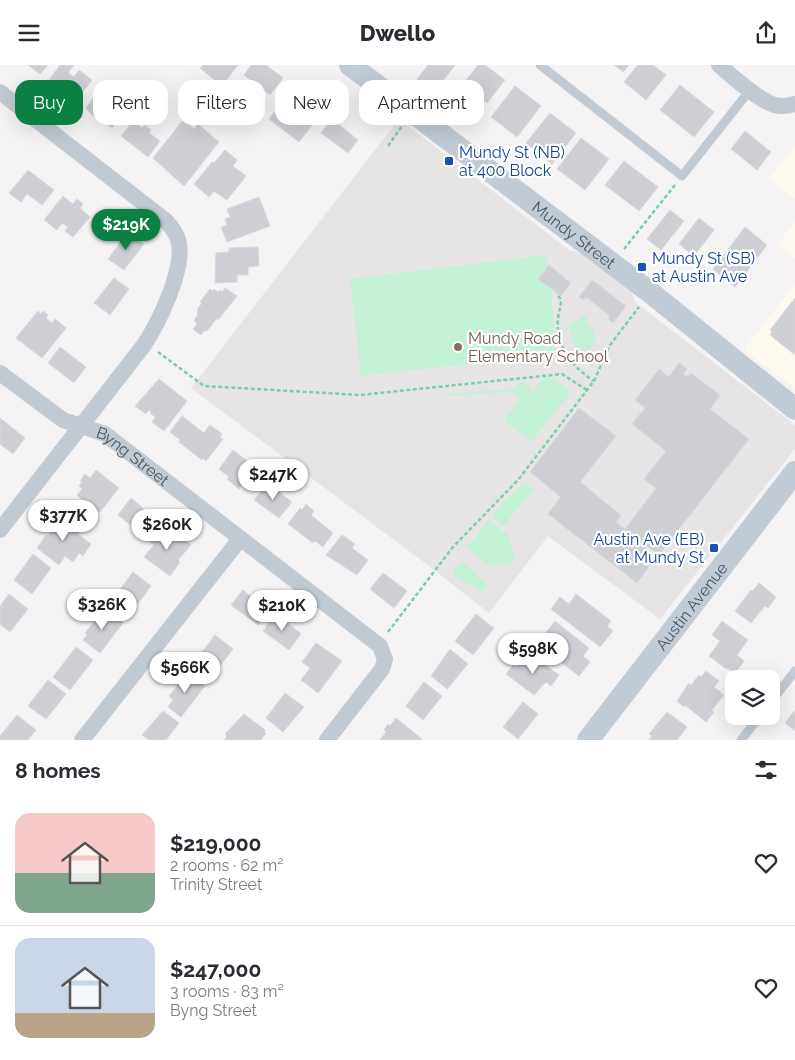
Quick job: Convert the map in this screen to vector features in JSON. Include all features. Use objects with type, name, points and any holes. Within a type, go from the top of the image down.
[{"type":"street","name":"Mundy Street","points":[[350,65],[370,80]]},
{"type":"street","points":[[719,65],[750,90],[774,105],[790,105]]},
{"type":"street","points":[[0,92],[158,214],[171,226],[179,244],[178,263],[172,287],[158,323],[144,345],[0,530]]},
{"type":"street","name":"Mundy Street","points":[[428,125],[650,293],[795,409]]},
{"type":"street","name":"Byng Street","points":[[0,373],[63,420],[105,434],[376,643],[384,654],[382,669],[327,740]]},
{"type":"street","name":"Austin Avenue","points":[[588,740],[795,472]]},
{"type":"street","points":[[82,740],[240,539]]},
{"type":"lane","points":[[540,65],[682,176],[750,90]]},
{"type":"lane","points":[[780,690],[795,671]]},
{"type":"lane","points":[[741,740],[753,725]]},
{"type":"path","points":[[388,146],[401,125]]},
{"type":"path","points":[[622,252],[682,176]]},
{"type":"path","points":[[558,296],[561,299],[562,307],[558,318],[559,333],[567,356],[578,369],[594,381]]},
{"type":"path","points":[[386,635],[453,547],[518,480],[594,381],[610,345],[637,310]]},
{"type":"path","points":[[156,351],[204,386],[360,395],[562,374],[587,390]]},
{"type":"shaded area","name":"Mundy Road Elementary School","points":[[394,125],[407,125],[569,250],[580,253],[631,291],[635,302],[795,425],[795,449],[660,619],[548,536],[489,613],[191,388]]},
{"type":"shaded area","points":[[795,146],[795,199],[769,179]]},
{"type":"shaded area","points":[[795,222],[795,259],[777,245]]},
{"type":"shaded area","points":[[795,284],[795,388],[744,350]]},
{"type":"green space","points":[[547,255],[557,354],[361,376],[350,279]]},
{"type":"green space","points":[[585,316],[596,341],[590,349],[582,350],[575,345],[567,325]]},
{"type":"green space","points":[[553,377],[571,392],[531,442],[504,420],[521,398],[511,392],[447,396],[446,394],[511,389],[520,383],[526,382],[531,387],[529,397],[543,378]]},
{"type":"green space","points":[[525,482],[534,490],[503,526],[491,516]]},
{"type":"green space","points":[[489,520],[509,536],[515,558],[510,563],[488,565],[467,547]]},
{"type":"green space","points":[[461,562],[488,585],[482,593],[469,582],[467,585],[452,573]]},
{"type":"building","points":[[28,65],[48,65],[40,74]]},
{"type":"building","points":[[60,65],[74,65],[68,73],[74,77],[79,70],[92,80],[83,92],[83,80],[49,80]]},
{"type":"building","points":[[203,65],[238,65],[227,80],[215,80],[200,68]]},
{"type":"building","points":[[251,65],[266,65],[283,78],[281,80],[275,80],[275,88],[270,95],[265,91],[265,80],[250,80],[244,75]]},
{"type":"building","points":[[428,65],[455,65],[443,80],[417,79]]},
{"type":"building","points":[[478,65],[485,65],[505,80],[487,103],[484,101],[484,80],[466,80]]},
{"type":"building","points":[[614,65],[629,65],[623,72]]},
{"type":"building","points":[[638,65],[653,65],[666,75],[646,100],[624,82]]},
{"type":"building","points":[[680,85],[714,112],[694,137],[660,110]]},
{"type":"building","points":[[515,86],[541,106],[517,137],[491,117]]},
{"type":"building","points":[[93,98],[93,116],[86,108]]},
{"type":"building","points":[[275,111],[275,124],[269,119]]},
{"type":"building","points":[[550,113],[576,133],[552,164],[526,143]]},
{"type":"building","points":[[130,125],[138,125],[142,128],[145,125],[151,130],[149,133],[160,141],[148,157],[121,136]]},
{"type":"building","points":[[179,125],[189,125],[194,129],[199,125],[219,142],[184,186],[153,158]]},
{"type":"building","points":[[277,125],[312,125],[299,142]]},
{"type":"building","points":[[327,125],[339,125],[358,140],[348,153],[321,133]]},
{"type":"building","points":[[745,131],[771,152],[757,170],[731,149]]},
{"type":"building","points":[[581,138],[609,159],[585,190],[557,169]]},
{"type":"building","points":[[225,150],[237,160],[233,166],[246,176],[227,200],[214,191],[209,197],[194,184],[212,162],[214,163]]},
{"type":"building","points":[[624,161],[658,187],[639,211],[605,185]]},
{"type":"building","points":[[28,170],[54,190],[42,205],[27,194],[21,202],[9,193]]},
{"type":"building","points":[[63,196],[73,204],[77,199],[83,204],[80,208],[90,217],[73,237],[65,231],[68,227],[62,223],[57,230],[44,220]]},
{"type":"building","points":[[259,197],[270,226],[227,242],[221,227],[227,225],[225,219],[230,217],[227,209]]},
{"type":"building","points":[[670,210],[684,221],[661,250],[647,239]]},
{"type":"building","points":[[699,218],[714,230],[694,256],[679,244]]},
{"type":"building","points":[[745,227],[767,245],[735,287],[713,269]]},
{"type":"building","points":[[128,232],[144,244],[124,270],[108,259]]},
{"type":"building","points":[[258,247],[259,266],[248,267],[248,275],[237,275],[237,282],[215,283],[216,253],[229,252],[229,248]]},
{"type":"building","points":[[549,265],[571,283],[561,296],[538,279]]},
{"type":"building","points":[[114,278],[129,289],[110,315],[94,303]]},
{"type":"building","points":[[592,280],[626,306],[613,323],[608,319],[610,316],[586,297],[584,300],[579,297]]},
{"type":"building","points":[[225,288],[237,296],[218,320],[217,318],[207,331],[205,330],[201,335],[193,329],[197,324],[194,320],[198,314],[197,310],[202,303],[200,302],[210,289],[222,292]]},
{"type":"building","points":[[795,298],[795,355],[770,335],[772,332],[770,330]]},
{"type":"building","points":[[38,311],[41,314],[43,311],[48,315],[46,318],[52,323],[55,319],[66,328],[42,358],[16,338]]},
{"type":"building","points":[[60,347],[86,367],[74,383],[48,363]]},
{"type":"building","points":[[679,363],[687,369],[683,374],[688,377],[691,373],[720,395],[710,409],[749,439],[659,555],[647,546],[637,558],[649,567],[637,583],[548,514],[561,497],[530,472],[579,408],[616,436],[580,482],[621,515],[616,522],[625,529],[656,488],[644,479],[666,451],[632,424],[645,408],[635,400],[659,369],[669,377]]},
{"type":"building","points":[[159,379],[187,401],[164,431],[152,422],[155,417],[149,410],[146,414],[135,406]]},
{"type":"building","points":[[182,416],[204,433],[210,425],[222,434],[220,437],[223,439],[206,461],[179,442],[180,440],[170,432]]},
{"type":"building","points":[[0,418],[25,438],[13,454],[0,444]]},
{"type":"building","points":[[233,450],[256,468],[239,489],[219,469]]},
{"type":"building","points":[[96,470],[119,488],[100,512],[89,506],[77,495],[82,489],[79,486],[82,482],[80,481],[85,474],[90,478]]},
{"type":"building","points":[[268,483],[292,502],[279,518],[254,500]]},
{"type":"building","points":[[131,498],[155,518],[143,535],[118,515]]},
{"type":"building","points":[[306,504],[314,511],[311,515],[333,533],[323,547],[315,541],[313,543],[288,524],[300,508],[302,510]]},
{"type":"building","points":[[61,517],[80,531],[78,534],[91,544],[83,556],[79,553],[73,562],[65,556],[59,565],[37,548],[51,531],[48,529]]},
{"type":"building","points":[[168,527],[191,545],[178,560],[180,562],[170,576],[144,557],[154,545],[150,542],[158,532],[162,535]]},
{"type":"building","points":[[342,535],[355,544],[352,548],[368,560],[357,575],[326,555]]},
{"type":"building","points":[[33,554],[51,568],[32,594],[14,580]]},
{"type":"building","points":[[133,572],[151,586],[127,618],[109,604]]},
{"type":"building","points":[[383,573],[407,591],[394,608],[370,589]]},
{"type":"building","points":[[759,583],[776,597],[768,608],[765,606],[751,623],[735,611],[751,590],[753,591]]},
{"type":"building","points":[[243,590],[270,609],[258,625],[231,605]]},
{"type":"building","points":[[9,594],[28,609],[10,632],[0,624],[0,606]]},
{"type":"building","points":[[576,594],[611,621],[607,626],[613,631],[600,647],[551,609],[560,597],[569,604]]},
{"type":"building","points":[[105,608],[123,623],[100,653],[83,640],[87,635],[85,633]]},
{"type":"building","points":[[276,613],[301,634],[289,650],[263,631]]},
{"type":"building","points":[[476,614],[494,628],[473,655],[455,641]]},
{"type":"building","points":[[555,621],[589,648],[583,656],[590,662],[579,676],[539,645]]},
{"type":"building","points":[[722,621],[748,640],[737,655],[744,661],[737,670],[726,669],[709,656],[720,641],[712,635]]},
{"type":"building","points":[[215,635],[233,649],[214,674],[196,660]]},
{"type":"building","points":[[316,643],[342,661],[318,693],[301,680],[310,668],[302,662]]},
{"type":"building","points":[[76,647],[93,660],[70,690],[53,677]]},
{"type":"building","points":[[450,649],[468,664],[447,689],[431,676]]},
{"type":"building","points":[[531,659],[535,661],[537,659],[559,675],[551,686],[546,682],[534,695],[506,674],[513,665],[516,667],[520,662],[525,666]]},
{"type":"building","points":[[706,671],[719,681],[714,687],[724,695],[712,710],[714,712],[706,722],[677,701],[689,683],[691,685],[699,675],[701,677]]},
{"type":"building","points":[[188,672],[205,686],[181,717],[168,707],[173,700],[169,696]]},
{"type":"building","points":[[48,680],[66,694],[46,719],[28,706]]},
{"type":"building","points":[[424,682],[442,696],[423,720],[406,706]]},
{"type":"building","points":[[285,693],[304,707],[283,732],[266,718]]},
{"type":"building","points":[[523,702],[538,714],[518,739],[503,727]]},
{"type":"building","points":[[795,710],[795,731],[785,723]]},
{"type":"building","points":[[163,711],[179,723],[166,740],[149,740],[142,735]]},
{"type":"building","points":[[667,712],[687,727],[677,740],[649,740],[652,736],[649,734]]},
{"type":"building","points":[[244,714],[265,730],[264,732],[266,733],[261,740],[224,740],[227,736],[225,734]]},
{"type":"building","points":[[17,715],[36,730],[28,740],[0,740],[0,736]]},
{"type":"building","points":[[396,718],[423,740],[380,740],[386,732],[384,730],[388,724],[390,726]]},
{"type":"place","name":"Mundy St (NB) at 400 Block","points":[[449,161]]},
{"type":"place","name":"Mundy St (SB) at Austin Ave","points":[[642,267]]},
{"type":"place","name":"Mundy Road Elementary School","points":[[458,347]]},
{"type":"place","name":"Austin Ave (EB) at Mundy St","points":[[714,548]]}]
